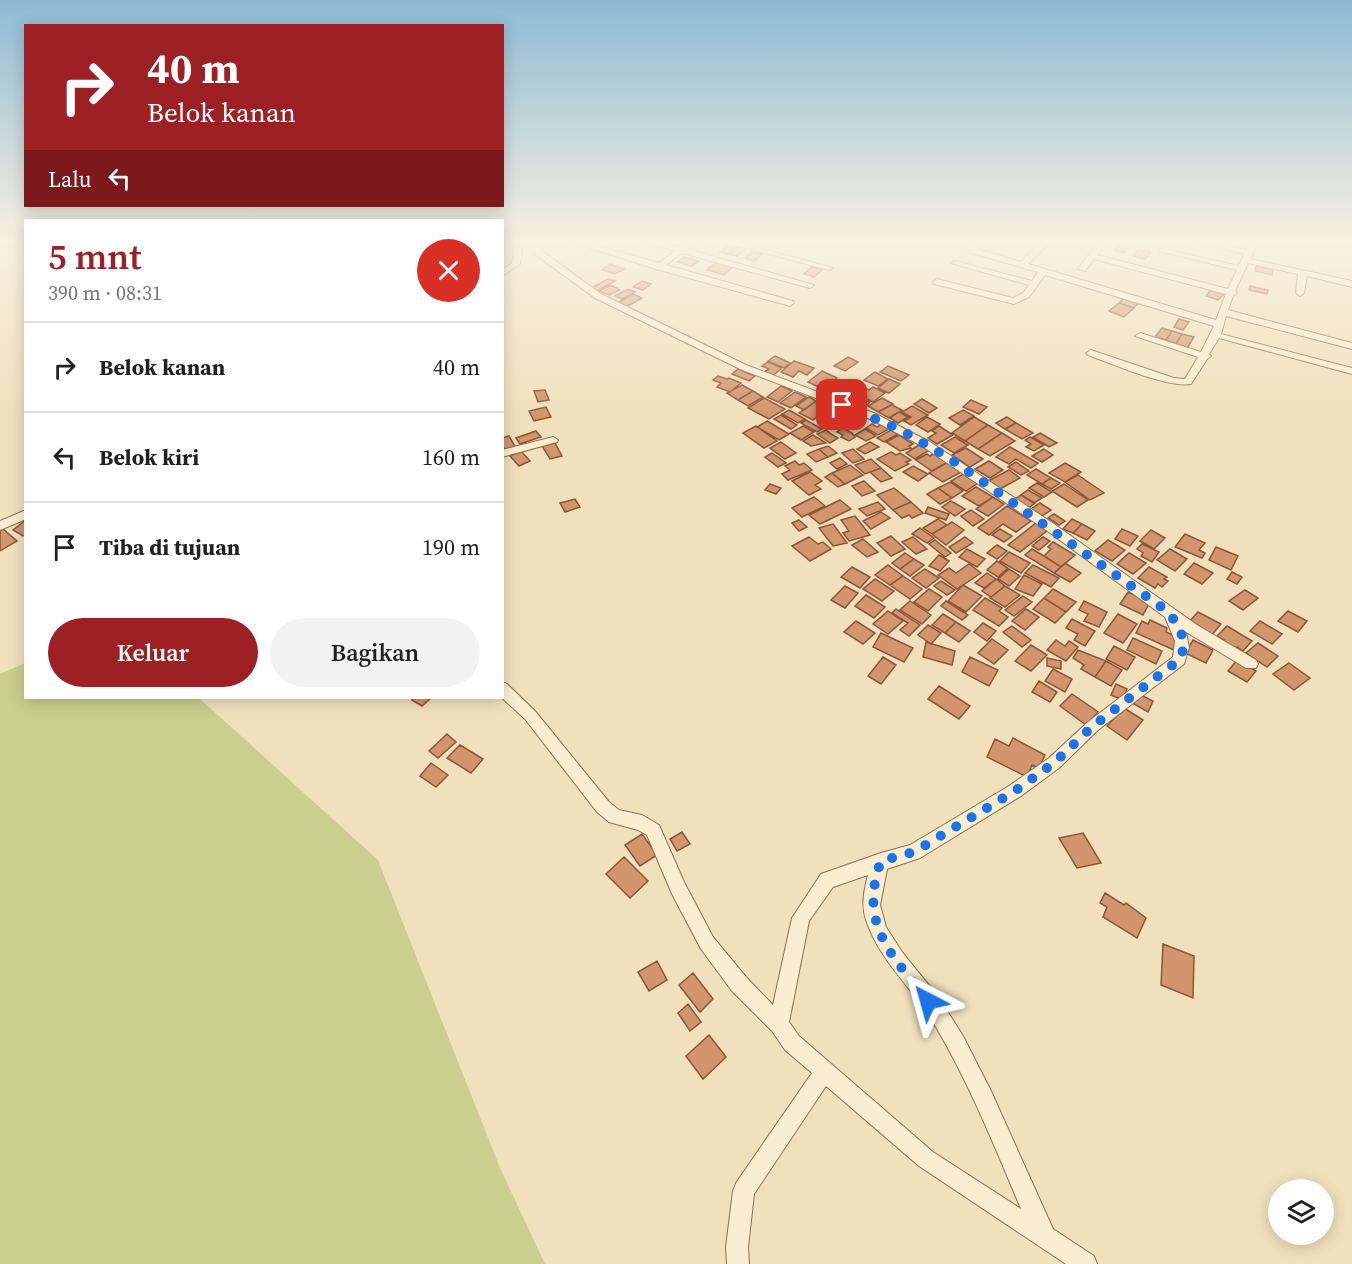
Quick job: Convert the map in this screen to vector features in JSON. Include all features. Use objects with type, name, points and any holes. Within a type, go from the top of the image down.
[{"type":"street","points":[[604,299],[742,367],[872,416],[926,444],[1050,527],[1170,613],[1251,664]]},
{"type":"street","points":[[775,299],[790,303]]},
{"type":"street","points":[[1136,299],[1218,324]]},
{"type":"street","points":[[1091,353],[1182,383],[1188,382],[1206,356],[1230,299]]},
{"type":"street","points":[[1223,312],[1352,346]]},
{"type":"street","points":[[1216,335],[1352,371]]},
{"type":"street","points":[[1140,336],[1206,356]]},
{"type":"street","points":[[504,453],[553,440]]},
{"type":"street","points":[[0,526],[24,515]]},
{"type":"street","points":[[779,1024],[801,918],[811,900],[827,880],[914,852],[1015,791],[1054,763],[1111,712],[1166,673],[1179,660],[1184,648],[1184,639],[1170,613]]},
{"type":"street","points":[[504,690],[530,715],[603,807],[615,817],[642,823],[653,830],[678,888],[707,943],[739,984],[779,1024],[792,1043],[926,1160],[1086,1264]]},
{"type":"street","points":[[881,861],[873,883],[873,918],[892,955],[940,1016],[976,1084],[1045,1237]]},
{"type":"street","points":[[738,1264],[737,1247],[744,1191],[824,1072]]},
{"type":"green space","points":[[24,663],[24,699],[200,699],[378,860],[500,1168],[545,1264],[0,1264],[0,674]]},
{"type":"building","points":[[624,299],[640,299],[626,307],[617,303]]},
{"type":"building","points":[[1127,299],[1139,303],[1133,308],[1119,303]]},
{"type":"building","points":[[1119,303],[1134,308],[1124,317],[1109,311]]},
{"type":"building","points":[[1179,319],[1189,322],[1183,330],[1174,327]]},
{"type":"building","points":[[1162,328],[1172,331],[1166,340],[1155,337]]},
{"type":"building","points":[[1172,331],[1182,334],[1176,344],[1166,340]]},
{"type":"building","points":[[1182,334],[1194,337],[1188,347],[1176,344]]},
{"type":"building","points":[[775,356],[790,363],[784,368],[768,361]]},
{"type":"building","points":[[848,357],[858,362],[845,371],[834,366]]},
{"type":"building","points":[[794,361],[814,368],[807,375],[799,371],[793,377],[781,372]]},
{"type":"building","points":[[768,362],[782,368],[772,376],[764,372],[769,369],[762,366]]},
{"type":"building","points":[[888,366],[909,375],[901,381],[880,372]]},
{"type":"building","points":[[738,369],[755,376],[749,381],[732,374]]},
{"type":"building","points":[[822,371],[837,378],[823,389],[808,382]]},
{"type":"building","points":[[875,372],[888,379],[878,386],[864,380]]},
{"type":"building","points":[[718,376],[741,383],[730,392],[717,387],[721,383],[713,380]]},
{"type":"building","points":[[889,379],[900,384],[889,393],[878,388]]},
{"type":"building","points":[[742,385],[753,391],[738,400],[727,393]]},
{"type":"building","points":[[781,386],[792,391],[778,402],[767,397]]},
{"type":"building","points":[[865,387],[869,390],[873,387],[885,393],[873,402],[861,396],[863,394],[859,392]]},
{"type":"building","points":[[545,390],[549,400],[538,402],[534,391]]},
{"type":"building","points":[[753,391],[763,397],[748,406],[738,400]]},
{"type":"building","points":[[795,392],[806,397],[791,408],[780,403]]},
{"type":"building","points":[[809,397],[816,401],[804,410],[796,406]]},
{"type":"building","points":[[764,398],[785,409],[769,419],[748,408]]},
{"type":"building","points":[[882,398],[893,404],[878,412],[868,406]]},
{"type":"building","points":[[863,399],[870,402],[862,410],[849,404],[853,400],[859,403]]},
{"type":"building","points":[[922,399],[937,408],[929,413],[914,404]]},
{"type":"building","points":[[818,400],[831,406],[813,420],[799,413]]},
{"type":"building","points":[[971,400],[987,407],[979,414],[963,407]]},
{"type":"building","points":[[892,405],[902,410],[889,418],[878,412]]},
{"type":"building","points":[[912,406],[928,415],[911,425],[904,421],[911,417],[902,412]]},
{"type":"building","points":[[546,407],[551,417],[534,421],[529,411]]},
{"type":"building","points":[[833,407],[846,414],[843,416],[847,418],[840,423],[823,414]]},
{"type":"building","points":[[789,410],[805,419],[798,423],[782,414]]},
{"type":"building","points":[[963,410],[974,416],[960,425],[949,418]]},
{"type":"building","points":[[899,412],[908,417],[898,423],[890,418]]},
{"type":"building","points":[[858,413],[866,417],[854,426],[846,423]]},
{"type":"building","points":[[781,415],[797,425],[791,429],[774,419]]},
{"type":"building","points":[[927,417],[940,424],[928,432],[916,425]]},
{"type":"building","points":[[974,417],[988,425],[965,441],[952,433]]},
{"type":"building","points":[[1007,417],[1016,423],[1005,429],[996,423]]},
{"type":"building","points":[[806,420],[822,429],[817,432],[801,423]]},
{"type":"building","points":[[767,421],[789,434],[779,440],[757,427]]},
{"type":"building","points":[[1016,423],[1033,433],[1022,439],[1005,429]]},
{"type":"building","points":[[872,424],[877,427],[882,424],[889,429],[878,435],[866,428]]},
{"type":"building","points":[[988,425],[1002,433],[978,449],[965,441]]},
{"type":"building","points":[[756,426],[777,441],[764,448],[743,433]]},
{"type":"building","points":[[803,426],[814,432],[801,440],[790,433]]},
{"type":"building","points":[[939,426],[953,435],[937,444],[928,438],[936,433],[932,431]]},
{"type":"building","points":[[843,428],[855,437],[849,441],[841,437],[843,435],[837,432]]},
{"type":"building","points":[[865,429],[876,436],[866,441],[855,435]]},
{"type":"building","points":[[826,430],[838,438],[830,443],[817,434]]},
{"type":"building","points":[[891,430],[898,434],[884,442],[877,438]]},
{"type":"building","points":[[536,431],[541,437],[520,444],[516,438]]},
{"type":"building","points":[[1002,433],[1015,441],[990,456],[978,449]]},
{"type":"building","points":[[1040,433],[1057,443],[1049,447],[1033,437]]},
{"type":"building","points":[[813,435],[826,443],[811,446],[803,441]]},
{"type":"building","points":[[899,435],[913,444],[909,446],[911,448],[900,451],[886,442]]},
{"type":"building","points":[[509,436],[516,448],[507,450],[504,448],[504,437]]},
{"type":"building","points":[[955,437],[968,445],[954,453],[941,445]]},
{"type":"building","points":[[1030,437],[1044,445],[1034,451],[1026,447],[1031,444],[1025,440]]},
{"type":"building","points":[[781,442],[796,453],[785,459],[770,448]]},
{"type":"building","points":[[870,442],[879,447],[865,454],[857,449]]},
{"type":"building","points":[[555,443],[562,456],[550,459],[542,446]]},
{"type":"building","points":[[922,443],[931,449],[915,459],[906,453]]},
{"type":"building","points":[[828,446],[837,453],[828,457],[819,449]]},
{"type":"building","points":[[1010,447],[1038,463],[1031,468],[1016,459],[1009,464],[996,457]]},
{"type":"building","points":[[966,448],[983,459],[970,467],[952,455]]},
{"type":"building","points":[[819,449],[828,457],[816,462],[807,454]]},
{"type":"building","points":[[853,449],[864,459],[853,463],[842,453]]},
{"type":"building","points":[[1044,449],[1053,455],[1042,462],[1032,456]]},
{"type":"building","points":[[521,451],[530,461],[519,466],[510,456]]},
{"type":"building","points":[[891,452],[896,455],[900,453],[911,460],[906,462],[909,464],[895,471],[877,459]]},
{"type":"building","points":[[772,453],[786,463],[778,467],[765,457]]},
{"type":"building","points":[[935,453],[948,462],[932,471],[916,460],[927,454],[930,456]]},
{"type":"building","points":[[840,458],[847,464],[837,469],[830,463]]},
{"type":"building","points":[[871,459],[881,468],[865,474],[855,465]]},
{"type":"building","points":[[795,461],[799,465],[804,463],[812,470],[788,480],[782,474],[790,470],[785,466]]},
{"type":"building","points":[[989,461],[1003,470],[990,478],[975,469]]},
{"type":"building","points":[[948,462],[963,471],[943,482],[929,473]]},
{"type":"building","points":[[1016,462],[1029,471],[1021,475],[1008,467]]},
{"type":"building","points":[[1065,463],[1081,472],[1065,482],[1049,473]]},
{"type":"building","points":[[850,465],[863,475],[845,484],[832,473]]},
{"type":"building","points":[[913,466],[928,474],[918,481],[903,472]]},
{"type":"building","points":[[881,468],[892,478],[881,482],[870,472]]},
{"type":"building","points":[[1036,469],[1051,478],[1042,484],[1027,475]]},
{"type":"building","points":[[1009,470],[1020,478],[1000,489],[988,481]]},
{"type":"building","points":[[810,472],[822,481],[815,485],[821,489],[809,495],[792,481]]},
{"type":"building","points":[[832,473],[845,484],[838,487],[825,477]]},
{"type":"building","points":[[963,474],[978,483],[966,491],[951,481]]},
{"type":"building","points":[[1078,475],[1104,493],[1090,500],[1065,482]]},
{"type":"building","points":[[1051,478],[1060,483],[1051,489],[1042,484]]},
{"type":"building","points":[[864,481],[875,491],[862,496],[852,486]]},
{"type":"building","points":[[950,482],[963,491],[952,498],[938,488]]},
{"type":"building","points":[[1037,483],[1052,492],[1044,497],[1029,488]]},
{"type":"building","points":[[770,484],[781,488],[776,494],[765,490]]},
{"type":"building","points":[[1064,484],[1088,500],[1077,507],[1052,491]]},
{"type":"building","points":[[976,487],[993,497],[979,506],[962,496]]},
{"type":"building","points":[[894,488],[911,502],[893,510],[877,495]]},
{"type":"building","points":[[938,488],[952,498],[940,504],[927,494]]},
{"type":"building","points":[[1028,490],[1042,498],[1034,503],[1021,495]]},
{"type":"building","points":[[1021,495],[1035,503],[1026,510],[1012,501]]},
{"type":"building","points":[[814,497],[825,506],[802,517],[792,508]]},
{"type":"building","points":[[993,497],[1004,504],[988,516],[976,509]]},
{"type":"building","points":[[575,499],[580,507],[565,512],[560,503]]},
{"type":"building","points":[[840,500],[851,509],[820,524],[809,515]]},
{"type":"building","points":[[951,501],[965,509],[955,516],[942,507]]},
{"type":"building","points":[[878,502],[885,509],[867,516],[859,509]]},
{"type":"building","points":[[911,502],[923,513],[912,518],[909,515],[902,518],[893,510]]},
{"type":"building","points":[[1040,503],[1051,510],[1042,516],[1031,509]]},
{"type":"building","points":[[1007,506],[1031,521],[1016,532],[1003,524],[989,535],[978,528]]},
{"type":"building","points":[[928,507],[949,514],[946,520],[925,513]]},
{"type":"building","points":[[971,510],[984,519],[973,526],[961,516]]},
{"type":"building","points":[[881,512],[890,518],[871,529],[863,521]]},
{"type":"building","points":[[1054,514],[1065,521],[1059,525],[1048,518]]},
{"type":"building","points":[[855,516],[870,535],[849,541],[843,533],[849,531],[841,520]]},
{"type":"building","points":[[938,519],[947,525],[932,534],[923,528]]},
{"type":"building","points":[[1072,519],[1082,524],[1073,533],[1063,529]]},
{"type":"building","points":[[799,520],[807,527],[799,531],[792,523]]},
{"type":"building","points":[[24,522],[24,536],[13,530]]},
{"type":"building","points":[[952,522],[964,530],[946,545],[932,534]]},
{"type":"building","points":[[1036,523],[1048,530],[1020,552],[1008,545]]},
{"type":"building","points":[[833,524],[847,543],[833,546],[819,528]]},
{"type":"building","points":[[1082,524],[1095,531],[1087,540],[1073,533]]},
{"type":"building","points":[[920,528],[934,538],[927,543],[912,534]]},
{"type":"building","points":[[3,529],[17,541],[0,551],[0,531]]},
{"type":"building","points":[[1000,529],[1012,536],[1004,542],[992,535]]},
{"type":"building","points":[[1122,529],[1138,536],[1130,546],[1115,539]]},
{"type":"building","points":[[1151,530],[1165,538],[1154,549],[1140,541]]},
{"type":"building","points":[[1185,534],[1205,543],[1199,550],[1205,553],[1202,558],[1175,547]]},
{"type":"building","points":[[891,536],[905,549],[891,556],[877,543]]},
{"type":"building","points":[[809,537],[818,544],[823,542],[831,549],[810,561],[792,546]]},
{"type":"building","points":[[913,537],[927,549],[916,554],[902,542]]},
{"type":"building","points":[[965,537],[973,543],[956,553],[949,547]]},
{"type":"building","points":[[1043,537],[1050,541],[1039,550],[1032,546]]},
{"type":"building","points":[[863,539],[878,552],[867,557],[852,545]]},
{"type":"building","points":[[935,540],[951,553],[945,557],[929,544]]},
{"type":"building","points":[[1108,540],[1125,550],[1112,561],[1095,551]]},
{"type":"building","points":[[1053,542],[1075,555],[1061,567],[1044,556],[1051,549],[1048,547]]},
{"type":"building","points":[[1142,544],[1159,552],[1152,562],[1141,556],[1143,553],[1137,549]]},
{"type":"building","points":[[997,545],[1007,551],[997,559],[987,553]]},
{"type":"building","points":[[1216,547],[1238,556],[1231,570],[1209,560]]},
{"type":"building","points":[[967,549],[985,559],[977,567],[959,557]]},
{"type":"building","points":[[1032,549],[1061,567],[1054,573],[1025,555]]},
{"type":"building","points":[[1170,549],[1187,559],[1175,571],[1157,560]]},
{"type":"building","points":[[1009,552],[1030,563],[1021,573],[1000,561]]},
{"type":"building","points":[[905,553],[914,559],[900,569],[892,563]]},
{"type":"building","points":[[1129,553],[1146,563],[1133,574],[1117,564]]},
{"type":"building","points":[[939,555],[949,561],[940,571],[929,566]]},
{"type":"building","points":[[914,559],[924,565],[910,576],[900,569]]},
{"type":"building","points":[[997,561],[1008,568],[998,577],[987,570]]},
{"type":"building","points":[[1065,563],[1081,573],[1070,582],[1054,573]]},
{"type":"building","points":[[1194,563],[1213,573],[1202,584],[1184,574]]},
{"type":"building","points":[[969,564],[981,573],[957,589],[938,575],[949,568],[956,573]]},
{"type":"building","points":[[888,565],[903,576],[890,585],[875,575]]},
{"type":"building","points":[[1033,565],[1059,578],[1051,587],[1025,573]]},
{"type":"building","points":[[852,567],[870,577],[860,588],[841,577]]},
{"type":"building","points":[[1149,567],[1167,577],[1164,579],[1168,581],[1162,587],[1158,584],[1155,588],[1138,578]]},
{"type":"building","points":[[925,569],[939,578],[926,588],[912,578]]},
{"type":"building","points":[[1009,569],[1020,576],[1009,586],[998,579]]},
{"type":"building","points":[[1232,572],[1242,577],[1237,584],[1227,579]]},
{"type":"building","points":[[987,573],[996,579],[984,588],[975,583]]},
{"type":"building","points":[[1024,575],[1042,584],[1033,596],[1015,589]]},
{"type":"building","points":[[903,576],[922,589],[910,599],[890,585]]},
{"type":"building","points":[[875,579],[894,591],[882,601],[863,589]]},
{"type":"building","points":[[996,579],[1005,586],[991,597],[982,591]]},
{"type":"building","points":[[941,581],[955,590],[947,595],[934,586]]},
{"type":"building","points":[[963,585],[982,596],[966,612],[948,601]]},
{"type":"building","points":[[845,586],[858,593],[845,608],[831,600]]},
{"type":"building","points":[[1005,586],[1020,595],[1005,607],[990,598]]},
{"type":"building","points":[[929,589],[942,597],[928,611],[914,602]]},
{"type":"building","points":[[1053,589],[1076,602],[1066,612],[1044,598]]},
{"type":"building","points":[[1245,590],[1258,598],[1243,610],[1229,601]]},
{"type":"building","points":[[1128,592],[1150,602],[1143,615],[1120,604]]},
{"type":"building","points":[[866,595],[885,607],[874,618],[855,606]]},
{"type":"building","points":[[1023,596],[1032,602],[1014,616],[1005,610]]},
{"type":"building","points":[[985,598],[1002,608],[999,611],[1008,617],[999,626],[973,610]]},
{"type":"building","points":[[1044,598],[1066,612],[1055,623],[1033,609]]},
{"type":"building","points":[[910,601],[931,615],[922,624],[900,610]]},
{"type":"building","points":[[946,601],[968,615],[962,620],[941,606]]},
{"type":"building","points":[[1084,601],[1107,612],[1099,627],[1084,621],[1088,614],[1079,610]]},
{"type":"building","points":[[896,609],[920,625],[909,636],[900,630],[908,623],[892,613]]},
{"type":"building","points":[[1026,609],[1039,617],[1025,630],[1012,621]]},
{"type":"building","points":[[888,611],[903,621],[888,634],[873,624]]},
{"type":"building","points":[[1288,611],[1307,621],[1298,632],[1278,621]]},
{"type":"building","points":[[1198,612],[1221,624],[1211,636],[1188,623]]},
{"type":"building","points":[[943,614],[956,622],[945,633],[932,625]]},
{"type":"building","points":[[1118,614],[1137,624],[1123,643],[1104,633]]},
{"type":"building","points":[[1072,619],[1095,631],[1085,646],[1074,640],[1078,634],[1066,628]]},
{"type":"building","points":[[1150,620],[1167,628],[1166,632],[1180,638],[1174,650],[1136,633],[1142,621],[1148,624]]},
{"type":"building","points":[[856,621],[875,633],[863,644],[844,632]]},
{"type":"building","points":[[1260,621],[1282,634],[1272,644],[1250,631]]},
{"type":"building","points":[[956,622],[970,631],[959,642],[945,633]]},
{"type":"building","points":[[983,623],[996,631],[987,641],[974,632]]},
{"type":"building","points":[[928,625],[941,633],[931,644],[918,635]]},
{"type":"building","points":[[1012,626],[1031,640],[1022,647],[1003,632]]},
{"type":"building","points":[[1227,626],[1252,641],[1243,651],[1237,647],[1233,651],[1220,643],[1224,640],[1217,636]]},
{"type":"building","points":[[881,633],[913,648],[904,662],[873,647]]},
{"type":"building","points":[[1133,638],[1162,651],[1156,664],[1127,650]]},
{"type":"building","points":[[992,639],[1008,650],[994,664],[978,653]]},
{"type":"building","points":[[1056,640],[1065,646],[1069,641],[1078,647],[1066,661],[1047,650]]},
{"type":"building","points":[[1193,640],[1213,650],[1206,663],[1185,653]]},
{"type":"building","points":[[926,642],[955,651],[952,665],[923,657]]},
{"type":"building","points":[[1258,643],[1278,656],[1267,667],[1246,653]]},
{"type":"building","points":[[1031,645],[1047,655],[1031,671],[1015,661]]},
{"type":"building","points":[[1114,646],[1135,657],[1127,670],[1106,659]]},
{"type":"building","points":[[1078,650],[1106,661],[1095,677],[1081,669],[1084,665],[1073,658]]},
{"type":"building","points":[[883,657],[896,665],[881,684],[868,676]]},
{"type":"building","points":[[970,657],[998,670],[989,686],[962,672]]},
{"type":"building","points":[[1047,658],[1061,661],[1061,669],[1047,666]]},
{"type":"building","points":[[1237,660],[1256,671],[1247,682],[1228,671]]},
{"type":"building","points":[[1106,661],[1122,670],[1111,686],[1095,677]]},
{"type":"building","points":[[1289,663],[1310,678],[1294,690],[1273,674]]},
{"type":"building","points":[[1053,669],[1072,679],[1065,692],[1045,681]]},
{"type":"building","points":[[1039,681],[1057,692],[1050,702],[1032,692]]},
{"type":"building","points":[[1116,684],[1127,689],[1123,700],[1111,695]]},
{"type":"building","points":[[939,686],[970,706],[959,719],[928,699]]},
{"type":"building","points":[[1072,694],[1098,712],[1086,725],[1060,706]]},
{"type":"building","points":[[1139,694],[1153,701],[1148,712],[1134,704]]},
{"type":"building","points":[[413,699],[430,699],[422,706]]},
{"type":"building","points":[[1124,708],[1143,720],[1127,740],[1107,726]]},
{"type":"building","points":[[447,734],[456,742],[438,758],[429,751]]},
{"type":"building","points":[[1013,738],[1045,755],[1039,768],[1032,765],[1027,777],[987,757],[995,739],[1009,746]]},
{"type":"building","points":[[460,745],[483,759],[471,773],[447,758]]},
{"type":"building","points":[[431,763],[448,775],[436,787],[420,776]]},
{"type":"building","points":[[682,832],[690,844],[677,851],[670,839]]},
{"type":"building","points":[[1083,833],[1101,863],[1077,868],[1059,838]]},
{"type":"building","points":[[642,834],[657,855],[640,866],[625,845]]},
{"type":"building","points":[[624,857],[648,881],[630,898],[606,874]]},
{"type":"building","points":[[1105,893],[1124,905],[1126,903],[1146,918],[1137,938],[1103,917],[1107,907],[1100,903]]},
{"type":"building","points":[[1163,944],[1194,956],[1193,998],[1161,985]]},
{"type":"building","points":[[657,961],[667,980],[649,991],[638,972]]},
{"type":"building","points":[[693,973],[713,999],[700,1012],[679,985]]},
{"type":"building","points":[[688,1004],[701,1022],[690,1031],[678,1013]]},
{"type":"building","points":[[709,1035],[726,1057],[703,1079],[686,1056]]},
{"type":"route","points":[[842,405],[872,416],[926,444],[1050,527],[1170,613],[1184,639],[1184,648],[1179,660],[1166,673],[1093,726],[1054,763],[1015,791],[914,852],[881,861],[873,883],[873,918],[892,955],[928,1001]]}]
